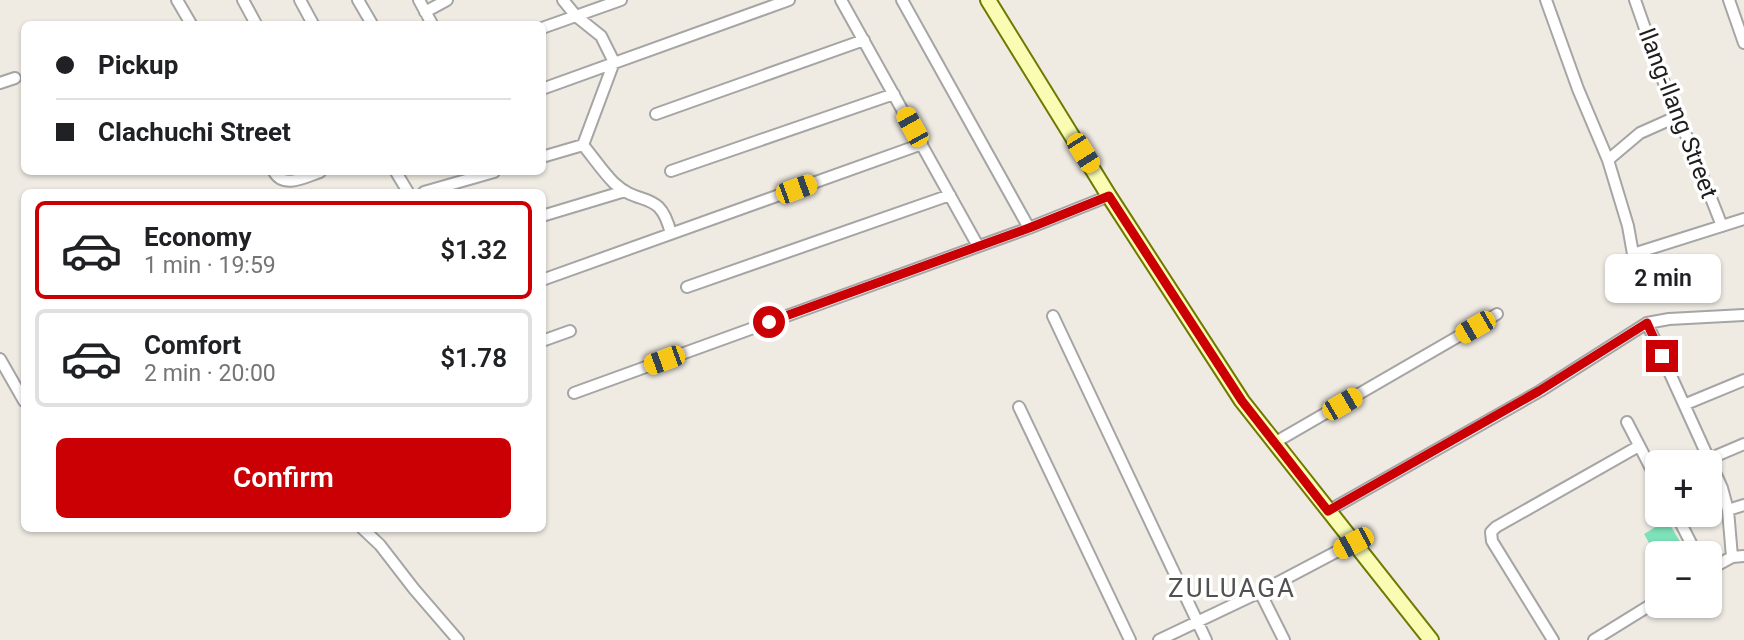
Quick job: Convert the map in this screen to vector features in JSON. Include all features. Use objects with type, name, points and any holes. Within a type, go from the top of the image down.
[{"type":"main road","points":[[988,0],[1109,196],[1235,390],[1431,640]]},
{"type":"street","points":[[177,0],[189,21]]},
{"type":"street","points":[[243,0],[254,21]]},
{"type":"street","points":[[300,0],[311,21]]},
{"type":"street","points":[[358,0],[370,21]]},
{"type":"street","points":[[419,0],[430,21]]},
{"type":"street","points":[[425,12],[447,0]]},
{"type":"street","points":[[563,0],[576,16],[601,36],[614,62],[583,145]]},
{"type":"street","points":[[546,27],[576,16],[596,4],[621,0]]},
{"type":"street","points":[[546,88],[789,0]]},
{"type":"street","points":[[841,0],[978,246]]},
{"type":"street","points":[[902,0],[1029,228]]},
{"type":"street","points":[[1546,0],[1582,100],[1608,160],[1628,226],[1633,254],[1744,219]]},
{"type":"street","name":"Ilang-Ilang Street","points":[[1635,0],[1676,117],[1688,137],[1722,226]]},
{"type":"street","points":[[1729,0],[1744,43]]},
{"type":"street","points":[[656,114],[864,40]]},
{"type":"street","points":[[0,83],[15,78]]},
{"type":"street","points":[[671,172],[894,94]]},
{"type":"street","points":[[1608,160],[1640,134],[1676,117]]},
{"type":"street","points":[[546,279],[922,144]]},
{"type":"street","points":[[546,156],[583,145]]},
{"type":"street","points":[[583,145],[613,182],[625,191],[647,199],[661,208],[671,234]]},
{"type":"street","points":[[276,175],[283,181],[311,175]]},
{"type":"street","points":[[434,189],[484,175]]},
{"type":"street","points":[[546,215],[625,191]]},
{"type":"street","points":[[687,287],[950,195]]},
{"type":"street","points":[[574,393],[1029,228],[1109,196]]},
{"type":"street","points":[[1274,443],[1497,314]]},
{"type":"street","points":[[1328,511],[1539,391],[1647,323],[1680,318],[1744,315]]},
{"type":"street","points":[[1054,316],[1206,640]]},
{"type":"street","points":[[1647,323],[1706,450]]},
{"type":"street","points":[[546,340],[570,331]]},
{"type":"street","points":[[0,359],[21,396]]},
{"type":"street","points":[[1686,404],[1744,380]]},
{"type":"street","points":[[1019,407],[1130,640]]},
{"type":"street","points":[[1627,422],[1645,457]]},
{"type":"street","points":[[1722,453],[1744,444]]},
{"type":"street","points":[[1553,640],[1492,541],[1491,533],[1496,527],[1639,446]]},
{"type":"street","points":[[1722,486],[1728,510],[1731,557]]},
{"type":"street","points":[[1728,510],[1744,505]]},
{"type":"street","points":[[366,532],[458,640]]},
{"type":"street","points":[[1159,640],[1260,592],[1353,543]]},
{"type":"street","points":[[1722,562],[1731,557],[1744,556]]},
{"type":"street","points":[[1260,592],[1283,640]]},
{"type":"street","points":[[1594,640],[1645,608]]},
{"type":"green space","points":[[1656,527],[1671,527],[1680,541],[1648,541],[1644,534]]},
{"type":"district","name":"ZULUAGA","points":[[1232,588]]},
{"type":"route","points":[[769,322],[1029,228],[1109,196],[1242,401],[1328,511],[1539,391],[1647,323],[1662,356]]}]
